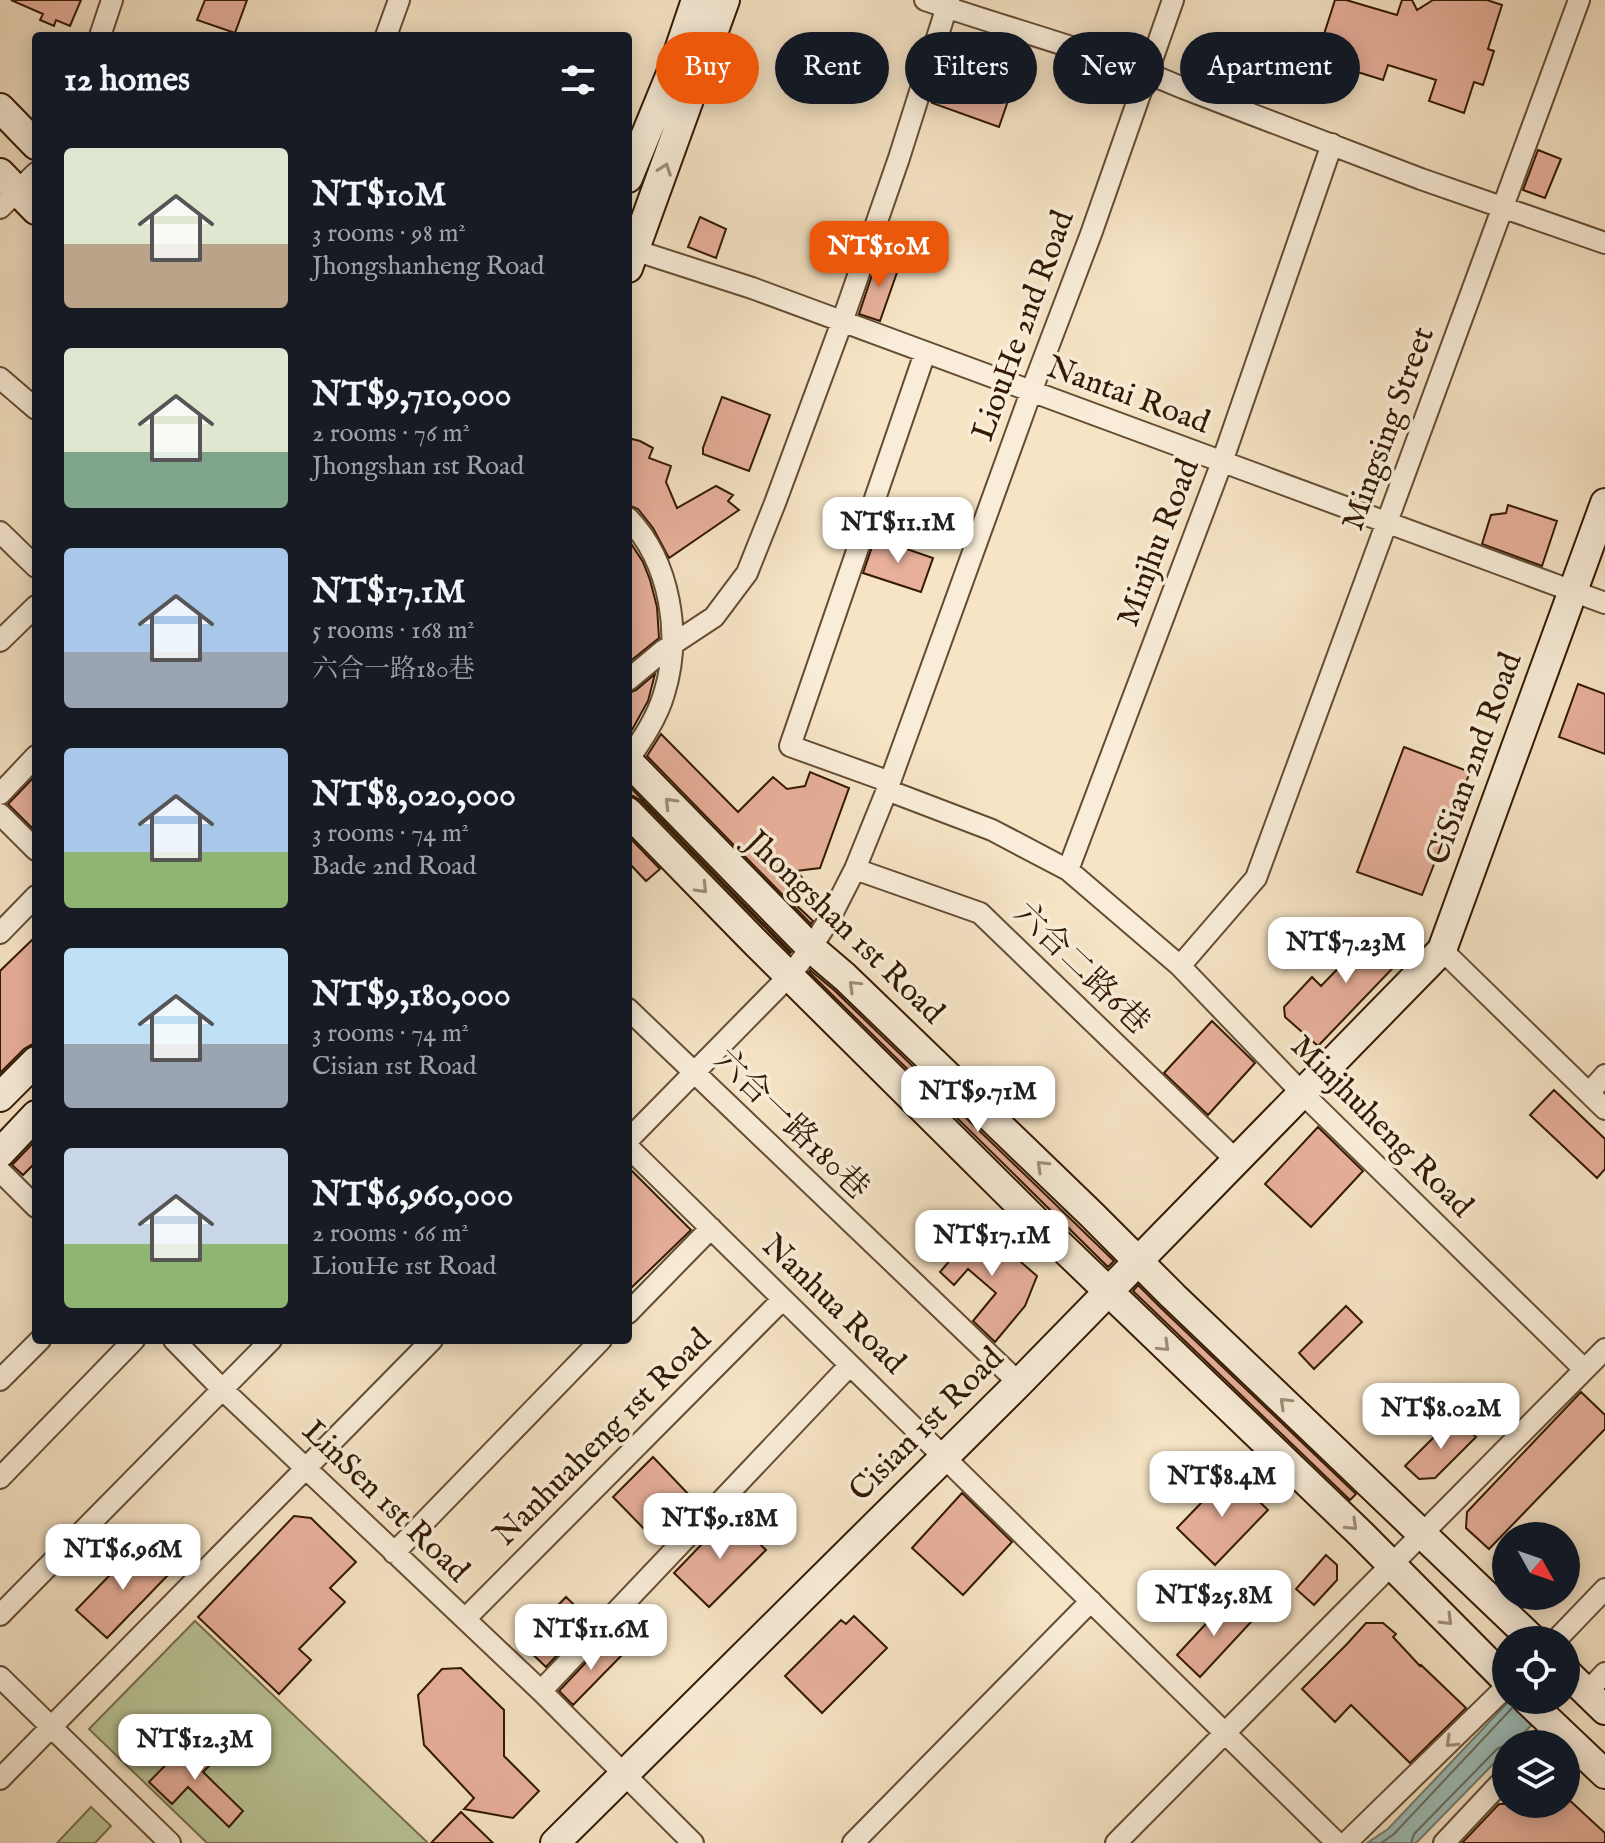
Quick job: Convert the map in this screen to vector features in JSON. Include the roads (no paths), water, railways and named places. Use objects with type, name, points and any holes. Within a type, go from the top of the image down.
[{"type":"main road","points":[[632,168],[672,71],[696,0]]},
{"type":"main road","points":[[632,251],[725,0]]},
{"type":"main road","points":[[0,108],[32,141]]},
{"type":"main road","name":"CiSian 2nd Road","points":[[1107,1292],[1442,950],[1605,503]]},
{"type":"main road","name":"Jhongshan 1st Road","points":[[632,765],[811,948],[845,977],[1519,1626]]},
{"type":"main road","points":[[632,816],[747,935],[1107,1292],[1392,1565],[1492,1666]]},
{"type":"main road","points":[[0,1097],[32,1065]]},
{"type":"main road","points":[[0,1153],[32,1119]]},
{"type":"main road","name":"Cisian 1st Road","points":[[555,1843],[1107,1292]]},
{"type":"main road","points":[[1580,1680],[1599,1692]]},
{"type":"main road","points":[[1580,1757],[1605,1774]]},
{"type":"street","points":[[101,32],[112,0]]},
{"type":"street","points":[[387,32],[399,0]]},
{"type":"street","points":[[925,0],[948,4],[1053,40]]},
{"type":"street","name":"LiouHe 2nd Road","points":[[1161,32],[1173,0]]},
{"type":"street","name":"Mingsing Street","points":[[1180,966],[1256,878],[1579,0]]},
{"type":"street","points":[[632,677],[714,617],[747,573],[842,322],[948,4]]},
{"type":"street","points":[[1164,80],[1502,208],[1605,243]]},
{"type":"street","name":"LiouHe 2nd Road","points":[[632,1136],[790,975],[830,918],[855,869],[1091,234],[1136,104]]},
{"type":"street","name":"Minjhu Road","points":[[1068,870],[1222,462],[1332,144]]},
{"type":"street","name":"Nantai Road","points":[[632,257],[752,288],[1605,603]]},
{"type":"street","name":"Minjhuheng Road","points":[[925,353],[790,746],[992,830],[1068,870],[1180,966],[1302,1093],[1584,1369]]},
{"type":"street","points":[[0,378],[32,406]]},
{"type":"street","points":[[632,522],[658,564],[670,606],[673,645],[664,695],[645,737],[632,755]]},
{"type":"street","points":[[0,532],[32,563]]},
{"type":"street","points":[[0,641],[32,610]]},
{"type":"street","points":[[0,794],[32,760]]},
{"type":"street","points":[[0,814],[32,846]]},
{"type":"street","name":"六合二路6巷","points":[[855,869],[980,913],[1236,1160]]},
{"type":"street","points":[[0,933],[32,900]]},
{"type":"street","points":[[1442,950],[1605,1109]]},
{"type":"street","name":"六合一路180巷","points":[[632,1013],[1019,1383]]},
{"type":"street","points":[[1589,1093],[1605,1075]]},
{"type":"street","name":"Nanhua Road","points":[[632,1151],[1337,1843]]},
{"type":"street","points":[[0,1171],[32,1203]]},
{"type":"street","points":[[632,1309],[711,1228]]},
{"type":"street","name":"Nanhuaheng 1st Road","points":[[465,1619],[783,1299]]},
{"type":"street","points":[[0,1380],[36,1344]]},
{"type":"street","points":[[0,1478],[130,1344]]},
{"type":"street","name":"LinSen 1st Road","points":[[178,1344],[541,1691],[693,1843]]},
{"type":"street","points":[[0,1615],[267,1344]]},
{"type":"street","points":[[0,1779],[428,1344]]},
{"type":"street","points":[[394,1553],[597,1344]]},
{"type":"street","points":[[1116,1843],[1605,1349]]},
{"type":"street","points":[[541,1691],[850,1365]]},
{"type":"street","points":[[1569,1626],[1605,1589]]},
{"type":"street","points":[[853,1843],[1091,1601]]},
{"type":"street","points":[[0,1677],[170,1843]]},
{"type":"street","points":[[1346,1843],[1492,1701]]},
{"type":"street","points":[[1444,1843],[1492,1792]]},
{"type":"water","points":[[1497,1714],[1542,1714],[1527,1730],[1492,1730],[1492,1765],[1416,1843],[1367,1843],[1388,1829]]}]
